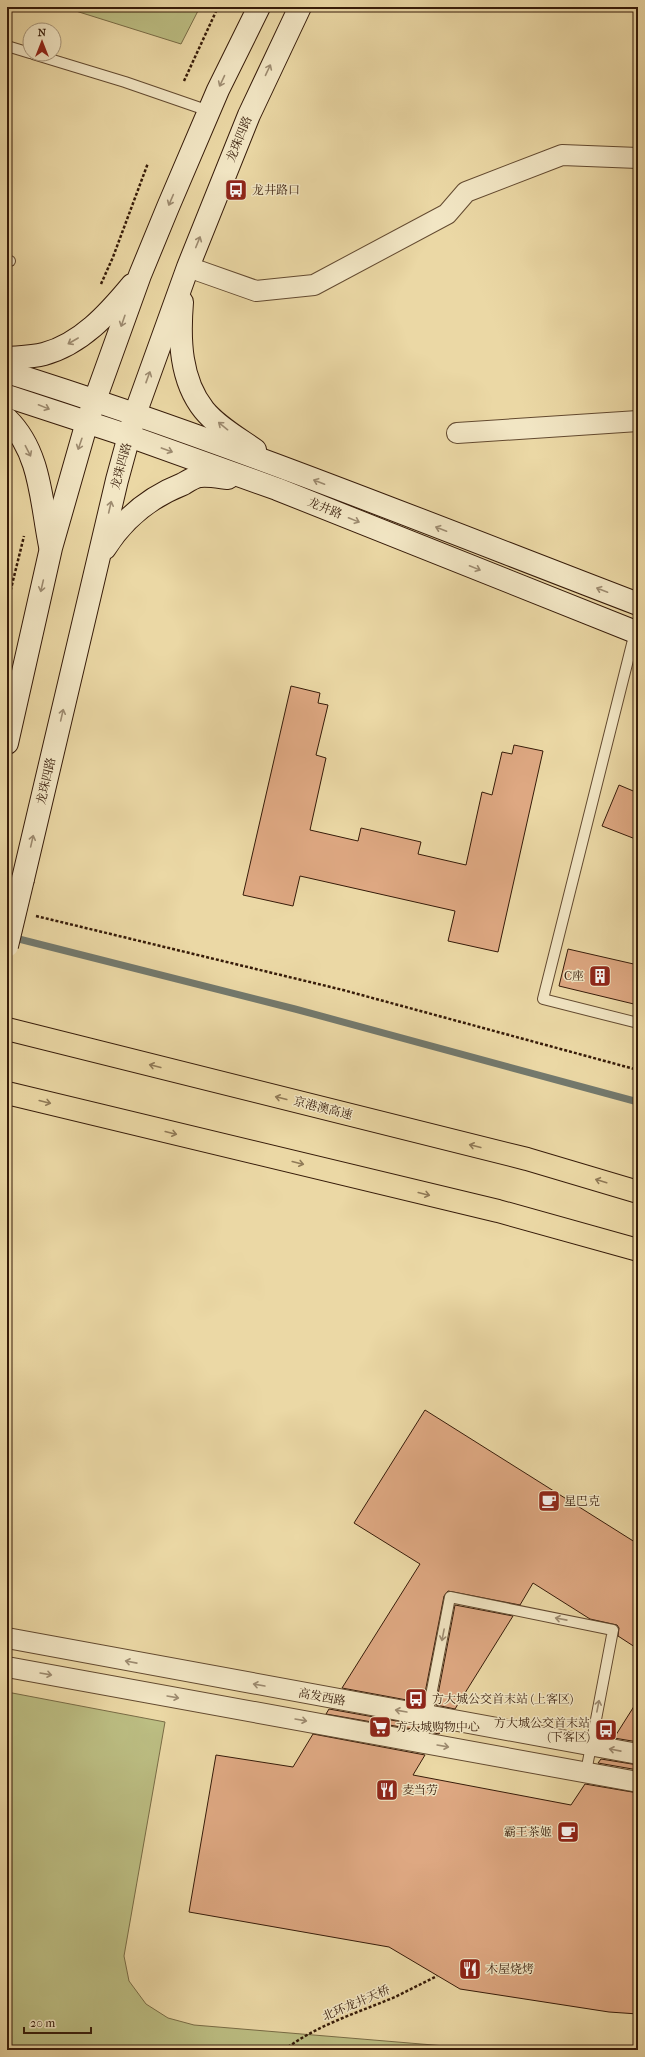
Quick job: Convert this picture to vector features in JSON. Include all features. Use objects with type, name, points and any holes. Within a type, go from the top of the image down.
[{"type":"highway","name":"京港澳高速","points":[[7,1029],[527,1159],[638,1192]]},
{"type":"highway","points":[[7,1093],[490,1209],[638,1250]]},
{"type":"main road","points":[[7,743],[51,548],[87,422],[140,275],[209,111],[239,45],[259,7]]},
{"type":"main road","name":"龙珠四路","points":[[7,946],[95,571],[135,414],[188,267],[249,114],[300,7]]},
{"type":"main road","points":[[188,267],[182,303],[180,329],[181,349],[190,387],[204,410],[223,427],[277,466]]},
{"type":"main road","points":[[7,358],[43,354],[64,346],[82,336],[106,313],[140,275]]},
{"type":"main road","name":"龙井路","points":[[7,372],[95,400],[277,466],[638,604]]},
{"type":"main road","name":"龙井路","points":[[7,396],[129,436],[277,489],[637,632]]},
{"type":"main road","points":[[7,418],[25,444],[36,467],[51,548]]},
{"type":"main road","points":[[95,571],[105,548],[121,526],[142,506],[166,490],[200,476],[227,477],[277,489]]},
{"type":"street","points":[[188,267],[256,291],[314,284],[447,214],[466,192],[481,186],[562,155],[638,158]]},
{"type":"street","points":[[457,433],[628,421],[638,429]]},
{"type":"street","name":"高发西路","points":[[7,1638],[638,1754]]},
{"type":"street","points":[[7,1667],[638,1782]]},
{"type":"lane","points":[[239,45],[248,7]]},
{"type":"lane","points":[[7,46],[22,51]]},
{"type":"lane","points":[[58,62],[124,82],[209,111]]},
{"type":"lane","points":[[637,632],[543,999],[638,1023]]},
{"type":"lane","points":[[422,1742],[450,1597],[613,1630],[586,1772]]},
{"type":"path","points":[[184,81],[218,7]]},
{"type":"path","points":[[100,288],[148,163]]},
{"type":"path","points":[[7,605],[25,533]]},
{"type":"path","points":[[28,914],[50,921],[343,990],[638,1070]]},
{"type":"path","name":"北环龙井天桥","points":[[284,2050],[298,2039],[329,2024],[396,1996],[437,1976]]},
{"type":"green space","points":[[63,7],[200,7],[181,44]]},
{"type":"green space","points":[[7,1692],[165,1722],[124,1956],[129,1981],[146,2004],[168,2018],[194,2025],[493,2050],[7,2050]]},
{"type":"building","points":[[291,686],[320,693],[318,703],[328,705],[316,755],[326,758],[310,830],[358,841],[361,828],[421,842],[418,854],[466,865],[482,792],[492,795],[502,752],[512,754],[514,745],[543,751],[498,952],[448,941],[455,911],[300,876],[293,906],[243,895]]},
{"type":"building","points":[[619,785],[638,793],[638,840],[602,826]]},
{"type":"building","name":"C座","points":[[568,949],[638,965],[638,1005],[559,986]]},
{"type":"building","points":[[425,1410],[638,1544],[638,1649],[618,1636],[619,1628],[617,1625],[590,1619],[533,1583],[520,1605],[448,1591],[444,1596],[423,1703],[342,1688],[420,1564],[354,1523]]},
{"type":"building","points":[[455,1605],[513,1616],[455,1709],[436,1705]]},
{"type":"building","points":[[638,1700],[638,1742],[614,1738]]},
{"type":"building","points":[[329,1709],[419,1725],[418,1730],[326,1714]]},
{"type":"building","points":[[431,1728],[441,1730],[439,1734],[430,1732]]},
{"type":"building","name":"方大城购物中心","points":[[313,1734],[425,1755],[413,1775],[571,1805],[585,1784],[638,1793],[638,2014],[609,2012],[460,1989],[389,1947],[189,1912],[216,1755],[293,1767]]},
{"type":"building","points":[[601,1759],[638,1765],[638,1770],[598,1763]]},
{"type":"waterway","points":[[11,937],[295,1009],[638,1102]]},
{"type":"place","name":"龙井路口","points":[[236,190]]},
{"type":"place","name":"C座","points":[[600,976]]},
{"type":"place","name":"星巴克","points":[[549,1501]]},
{"type":"place","name":"方大城公交首末站 (上客区)","points":[[416,1699]]},
{"type":"place","name":"方大城购物中心","points":[[380,1727]]},
{"type":"place","name":"方大城公交首末站 (下客区)","points":[[606,1730]]},
{"type":"place","name":"麦当劳","points":[[387,1790]]},
{"type":"place","name":"霸王茶姬","points":[[568,1832]]},
{"type":"place","name":"木屋烧烤","points":[[470,1969]]}]
